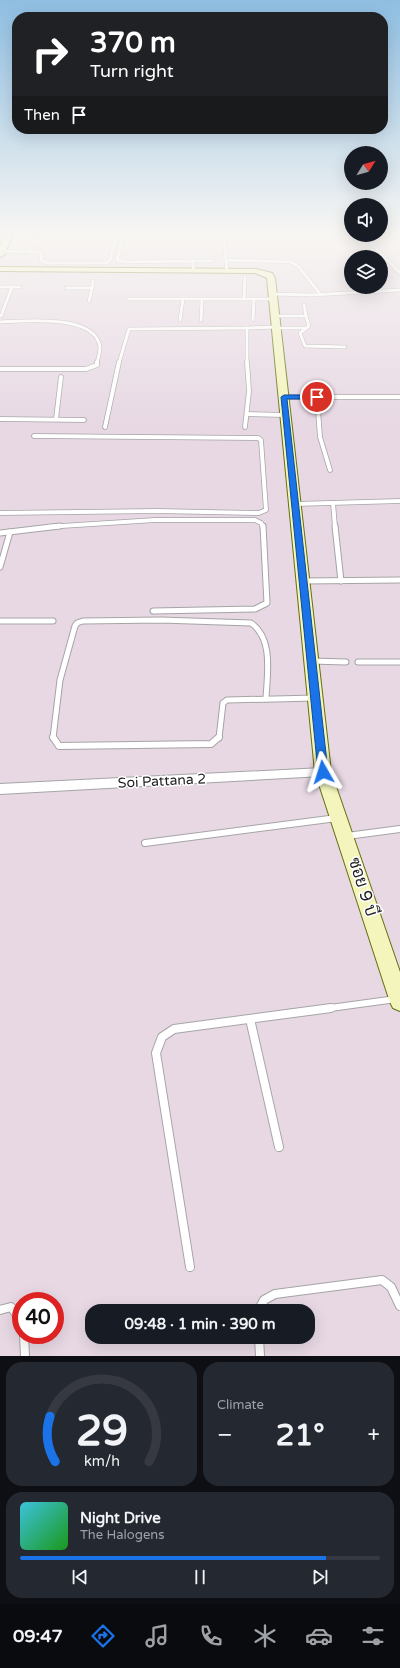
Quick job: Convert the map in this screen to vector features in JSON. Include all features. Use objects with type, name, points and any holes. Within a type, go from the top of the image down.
[{"type":"street","name":"ซอย 9 บี","points":[[273,298],[323,772],[340,818],[399,1000]]},
{"type":"street","name":"Soi Pattana 2","points":[[0,789],[323,772]]},
{"type":"lane","points":[[1,316],[8,298]]},
{"type":"lane","points":[[128,299],[261,298]]},
{"type":"lane","points":[[180,320],[183,299]]},
{"type":"lane","points":[[201,320],[202,299]]},
{"type":"lane","points":[[253,320],[254,299]]},
{"type":"lane","points":[[304,305],[309,326],[300,333],[303,344],[305,346],[345,347]]},
{"type":"lane","points":[[106,427],[115,378],[127,331],[129,329],[247,328],[277,324],[306,316]]},
{"type":"lane","points":[[0,322],[75,323],[93,333],[97,338],[100,355],[97,365],[86,370],[0,370]]},
{"type":"lane","points":[[277,324],[305,328]]},
{"type":"lane","points":[[245,427],[249,391],[247,380],[247,328]]},
{"type":"lane","points":[[56,419],[61,377]]},
{"type":"lane","points":[[284,397],[400,397]]},
{"type":"lane","points":[[317,397],[320,437],[330,470]]},
{"type":"lane","points":[[247,414],[286,415]]},
{"type":"lane","points":[[0,418],[84,420]]},
{"type":"lane","points":[[0,513],[157,511],[259,513],[266,510],[261,440],[258,438],[34,436]]},
{"type":"lane","points":[[295,504],[400,501]]},
{"type":"lane","points":[[333,503],[341,580]]},
{"type":"lane","points":[[0,533],[48,527],[156,520],[255,520],[261,523],[263,527],[266,603],[256,609],[153,611]]},
{"type":"lane","points":[[0,567],[10,532]]},
{"type":"lane","points":[[304,581],[400,580]]},
{"type":"lane","points":[[266,699],[266,647],[262,631],[257,625],[251,623],[161,620],[83,621],[75,626],[60,680],[53,739],[59,746],[211,744],[220,738],[223,703],[226,700],[315,698]]},
{"type":"lane","points":[[0,621],[53,621]]},
{"type":"lane","points":[[311,661],[346,662]]},
{"type":"lane","points":[[358,662],[400,662]]},
{"type":"lane","points":[[145,843],[340,818]]},
{"type":"lane","points":[[346,836],[400,829]]},
{"type":"lane","points":[[190,1267],[156,1053],[162,1037],[174,1029],[399,1000]]},
{"type":"lane","points":[[250,1019],[279,1147]]},
{"type":"lane","points":[[262,1304],[264,1300],[275,1294],[382,1280],[391,1286],[400,1306]]},
{"type":"lane","points":[[0,1310],[11,1307],[12,1308]]},
{"type":"lane","points":[[24,1344],[25,1356]]},
{"type":"lane","points":[[259,1344],[260,1356]]},
{"type":"shaded area","points":[[0,298],[400,298],[400,1356],[0,1356]]},
{"type":"route","points":[[317,397],[284,397],[323,772]]}]
